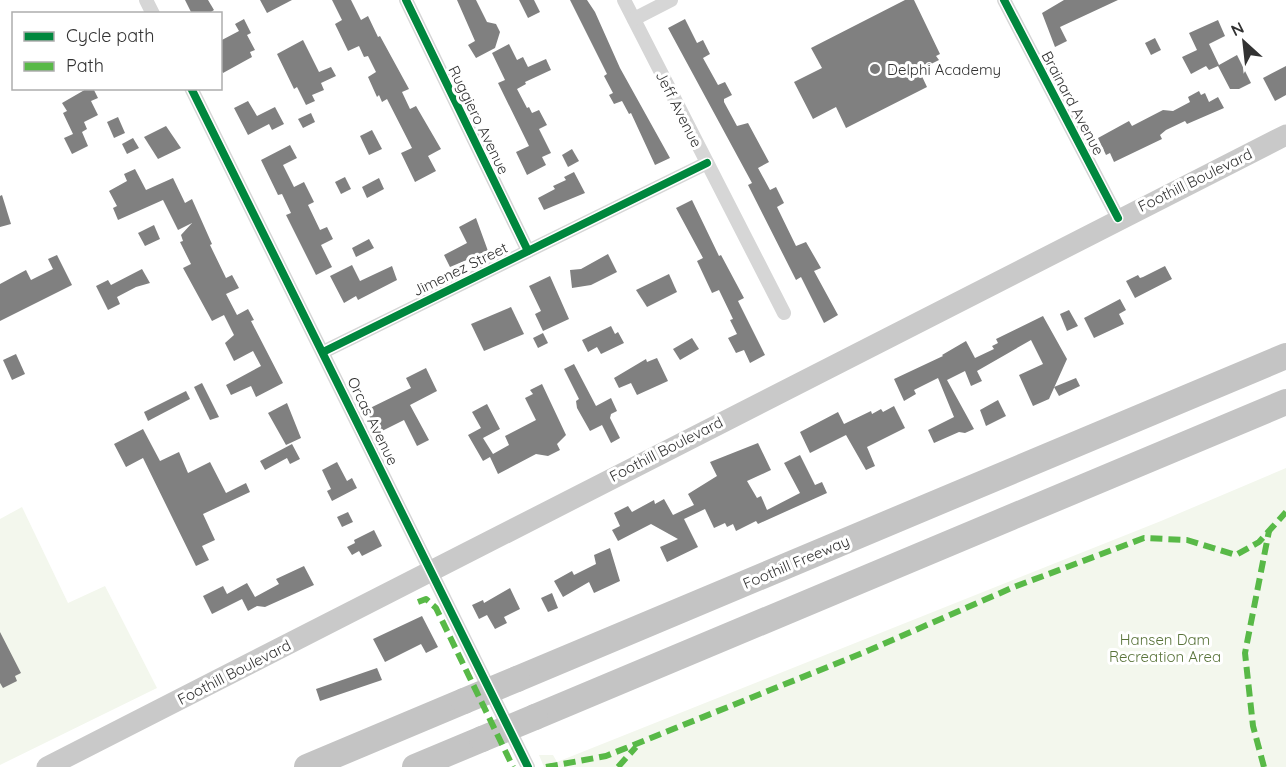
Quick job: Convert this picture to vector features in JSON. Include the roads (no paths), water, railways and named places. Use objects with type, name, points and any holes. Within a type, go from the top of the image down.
[{"type":"highway","name":"Foothill Freeway","points":[[307,767],[1286,357]]},
{"type":"highway","points":[[416,767],[1286,402]]},
{"type":"main road","name":"Foothill Boulevard","points":[[47,767],[1118,218],[1286,135]]},
{"type":"street","name":"Ruggiero Avenue","points":[[406,0],[528,251]]},
{"type":"street","name":"Jeff Avenue","points":[[624,0],[784,313]]},
{"type":"street","points":[[634,19],[671,0]]},
{"type":"street","name":"Brainard Avenue","points":[[1004,0],[1118,218]]},
{"type":"street","name":"Orcas Avenue","points":[[191,90],[528,767]]},
{"type":"street","name":"Jimenez Street","points":[[323,352],[706,163]]},
{"type":"place","name":"Delphi Academy","points":[[875,69]]},
{"type":"park label","name":"Hansen Dam Recreation Area","points":[[1165,648]]}]
